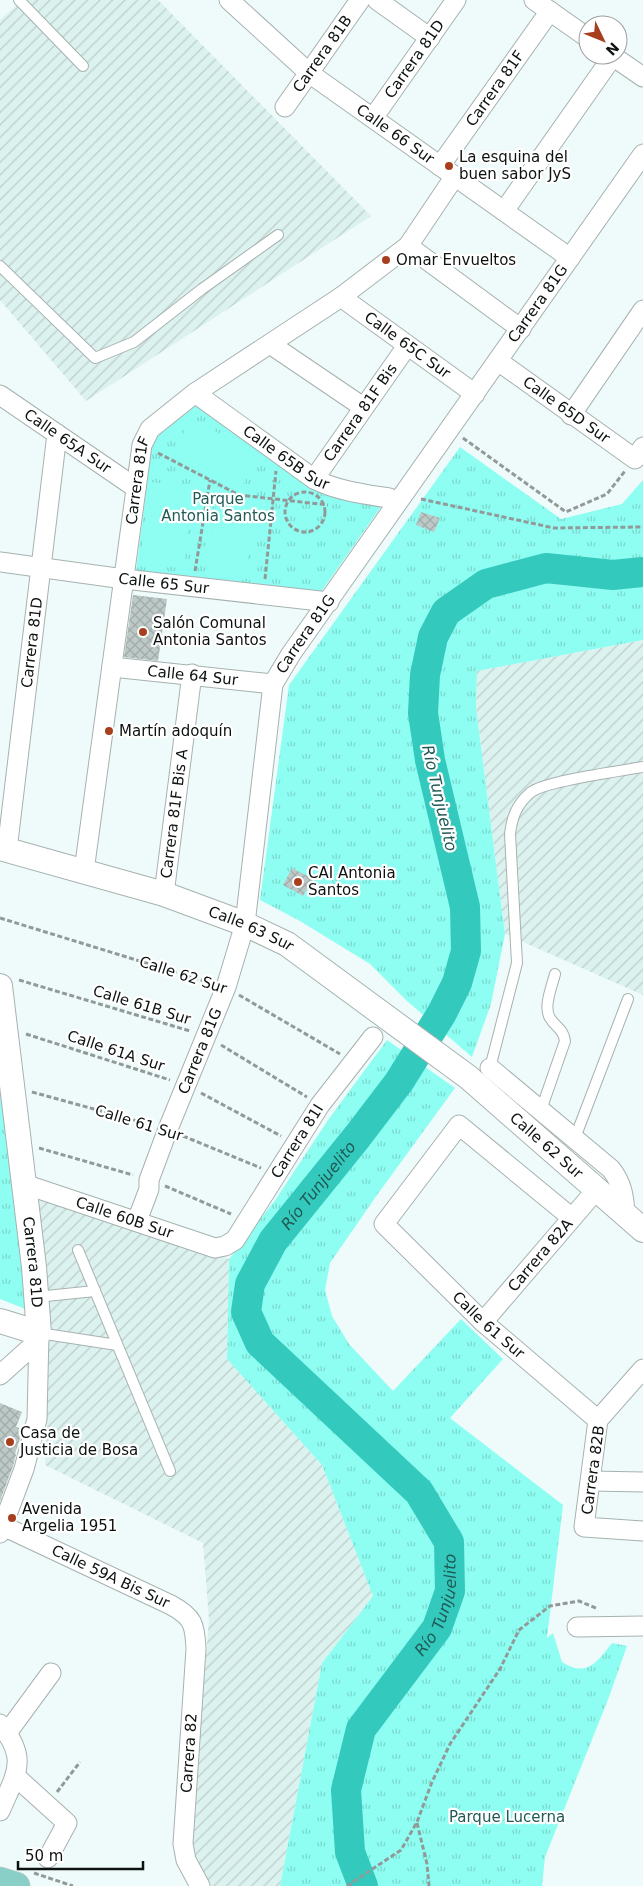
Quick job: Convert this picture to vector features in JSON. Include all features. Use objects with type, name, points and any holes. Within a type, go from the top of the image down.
[{"type":"main road","points":[[0,1881],[20,1878]]},
{"type":"street","name":"Calle 66 Sur","points":[[230,0],[309,73],[570,258]]},
{"type":"street","name":"Carrera 81B","points":[[285,107],[360,0]]},
{"type":"street","points":[[376,0],[430,38]]},
{"type":"street","name":"Carrera 81D","points":[[373,118],[456,0]]},
{"type":"street","points":[[534,0],[578,31]]},
{"type":"street","name":"Carrera 81F","points":[[84,871],[142,445],[150,429],[195,393],[341,297],[408,246],[447,171],[550,11]]},
{"type":"street","points":[[504,211],[606,65]]},
{"type":"street","points":[[625,65],[643,77]]},
{"type":"street","name":"Carrera 81G","points":[[137,1221],[168,1129],[226,987],[246,924],[273,684],[329,602],[396,497],[450,429],[570,258],[640,165]]},
{"type":"street","points":[[408,246],[521,329]]},
{"type":"street","name":"Calle 65C Sur","points":[[341,297],[475,394]]},
{"type":"street","points":[[571,415],[643,310]]},
{"type":"street","points":[[270,344],[363,407]]},
{"type":"street","name":"Carrera 81F Bis","points":[[314,479],[407,346]]},
{"type":"street","name":"Calle 65D Sur","points":[[498,362],[571,415],[639,453]]},
{"type":"street","name":"Calle 65B Sur","points":[[195,393],[314,479],[331,487],[352,493],[396,497]]},
{"type":"street","name":"Calle 65A Sur","points":[[0,395],[136,488]]},
{"type":"street","name":"Carrera 81D","points":[[4,849],[57,434]]},
{"type":"street","name":"Calle 65 Sur","points":[[0,562],[124,579],[329,602]]},
{"type":"street","name":"Calle 64 Sur","points":[[112,666],[273,684]]},
{"type":"street","name":"Carrera 81F Bis A","points":[[164,894],[192,674]]},
{"type":"street","name":"Calle 63 Sur","points":[[4,849],[164,894],[246,924],[287,944],[468,1077]]},
{"type":"street","name":"Carrera 81D","points":[[2,1530],[24,1469],[37,1419],[39,1336],[24,1184],[6,1085],[6,1028],[9,983]]},
{"type":"street","name":"Carrera 81I","points":[[225,1246],[235,1240],[320,1105],[373,1037]]},
{"type":"street","name":"Calle 62 Sur","points":[[490,1068],[611,1169],[618,1178],[624,1197],[625,1214]]},
{"type":"street","name":"Calle 62 Sur","points":[[468,1077],[643,1230]]},
{"type":"street","name":"Calle 61 Sur","points":[[572,1218],[459,1125],[384,1224],[483,1322],[598,1420]]},
{"type":"street","name":"Calle 60B Sur","points":[[24,1184],[215,1248],[225,1246]]},
{"type":"street","name":"Carrera 82A","points":[[483,1322],[597,1190]]},
{"type":"street","points":[[0,1321],[39,1336],[0,1375]]},
{"type":"street","name":"Carrera 82B","points":[[643,1369],[598,1420],[584,1527],[643,1531]]},
{"type":"street","points":[[590,1481],[643,1482]]},
{"type":"street","name":"Calle 59A Bis Sur","points":[[2,1530],[171,1605],[190,1618]]},
{"type":"street","name":"Carrera 82","points":[[190,1618],[195,1630],[196,1649],[183,1844],[186,1860],[200,1886]]},
{"type":"street","points":[[577,1627],[643,1626]]},
{"type":"street","points":[[0,1811],[16,1776],[19,1761],[5,1732],[51,1673]]},
{"type":"street","points":[[16,1776],[66,1823],[48,1858]]},
{"type":"lane","points":[[19,0],[84,66]]},
{"type":"lane","points":[[0,266],[95,358],[134,342],[202,289],[278,235]]},
{"type":"lane","points":[[490,1068],[517,962],[510,834],[518,807],[531,791],[550,784],[643,766]]},
{"type":"lane","points":[[541,1110],[565,1041],[564,1033],[549,1017],[548,1008],[555,974]]},
{"type":"lane","points":[[575,1138],[628,999]]},
{"type":"lane","points":[[78,1250],[170,1471]]},
{"type":"lane","points":[[36,1297],[95,1291]]},
{"type":"lane","points":[[39,1336],[117,1344]]},
{"type":"path","points":[[450,429],[566,512],[607,494],[639,453]]},
{"type":"path","points":[[142,445],[240,495],[334,505]]},
{"type":"path","points":[[263,595],[278,453]]},
{"type":"path","points":[[192,586],[210,480]]},
{"type":"path","points":[[308,492],[318,495],[324,504],[325,518],[321,524],[310,532],[296,530],[287,521],[285,514],[288,501],[296,493],[308,492]]},
{"type":"path","points":[[396,497],[554,528],[643,527]]},
{"type":"path","name":"Calle 62 Sur","points":[[0,918],[226,987],[353,1062]]},
{"type":"path","name":"Calle 61B Sur","points":[[9,983],[206,1036],[320,1105]]},
{"type":"path","name":"Calle 61A Sur","points":[[6,1028],[186,1085],[295,1144]]},
{"type":"path","name":"Calle 61 Sur","points":[[6,1085],[168,1129],[275,1174]]},
{"type":"path","points":[[347,1886],[401,1850],[417,1822],[432,1782],[450,1744],[500,1669],[519,1630],[550,1606],[579,1601],[604,1611]]},
{"type":"path","points":[[47,1804],[80,1762]]},
{"type":"path","points":[[417,1822],[427,1864],[429,1886]]},
{"type":"path","points":[[20,1878],[73,1886]]},
{"type":"shaded area","points":[[22,0],[158,0],[371,216],[86,401],[0,300],[0,20]]},
{"type":"shaded area","points":[[643,640],[643,995],[505,934],[476,708],[477,671]]},
{"type":"shaded area","points":[[30,1196],[229,1259],[227,1359],[322,1465],[373,1596],[322,1663],[280,1886],[207,1886],[196,1876],[190,1838],[209,1620],[203,1543],[45,1465],[47,1365]]},
{"type":"green space","name":"Parque Antonia Santos","points":[[194,404],[324,495],[383,504],[321,592],[136,571],[153,436]]},
{"type":"green space","points":[[192,418],[259,456],[238,493],[171,455]]},
{"type":"green space","points":[[460,447],[561,519],[622,504],[643,480],[643,640],[477,671],[476,708],[505,934],[491,1004],[472,1057],[407,1001],[370,964],[300,921],[260,900],[289,685]]},
{"type":"green space","points":[[150,482],[193,487],[184,568],[141,564]]},
{"type":"green space","points":[[218,496],[256,503],[244,575],[206,569]]},
{"type":"green space","name":"Parque Lucerna","points":[[387,1040],[455,1088],[330,1263],[325,1290],[332,1316],[349,1344],[393,1391],[461,1319],[503,1359],[450,1418],[563,1505],[547,1638],[553,1633],[562,1662],[571,1667],[585,1668],[596,1662],[612,1643],[627,1646],[609,1697],[545,1857],[542,1886],[280,1886],[322,1663],[373,1596],[322,1465],[227,1359],[229,1259],[276,1199],[328,1120]]},
{"type":"green space","points":[[0,1093],[4,1094],[28,1310],[0,1299]]},
{"type":"building","points":[[421,512],[440,518],[434,532],[416,525]]},
{"type":"building","name":"Salón Comunal Antonia Santos","points":[[133,595],[167,599],[158,661],[124,657]]},
{"type":"building","name":"CAI Antonia Santos","points":[[292,868],[313,879],[303,896],[283,885]]},
{"type":"building","name":"Casa de Justicia de Bosa","points":[[0,1403],[22,1412],[16,1427],[23,1429],[13,1466],[0,1501]]},
{"type":"waterway","name":"Río Tunjuelito","points":[[363,1886],[350,1852],[346,1790],[361,1729],[437,1628],[450,1591],[449,1542],[419,1492],[260,1343],[246,1312],[250,1284],[273,1241],[399,1082],[442,1013],[457,983],[466,951],[465,907],[430,760],[423,713],[425,675],[433,637],[446,612],[486,584],[546,568],[613,575],[643,572]]},
{"type":"place","name":"La esquina del buen sabor JyS","points":[[449,166]]},
{"type":"place","name":"Omar Envueltos","points":[[386,260]]},
{"type":"place","name":"Salón Comunal Antonia Santos","points":[[143,632]]},
{"type":"place","name":"Martín adoquín","points":[[109,731]]},
{"type":"place","name":"CAI Antonia Santos","points":[[298,882]]},
{"type":"place","name":"Casa de Justicia de Bosa","points":[[10,1442]]},
{"type":"place","name":"Avenida Argelia 1951","points":[[12,1518]]}]
